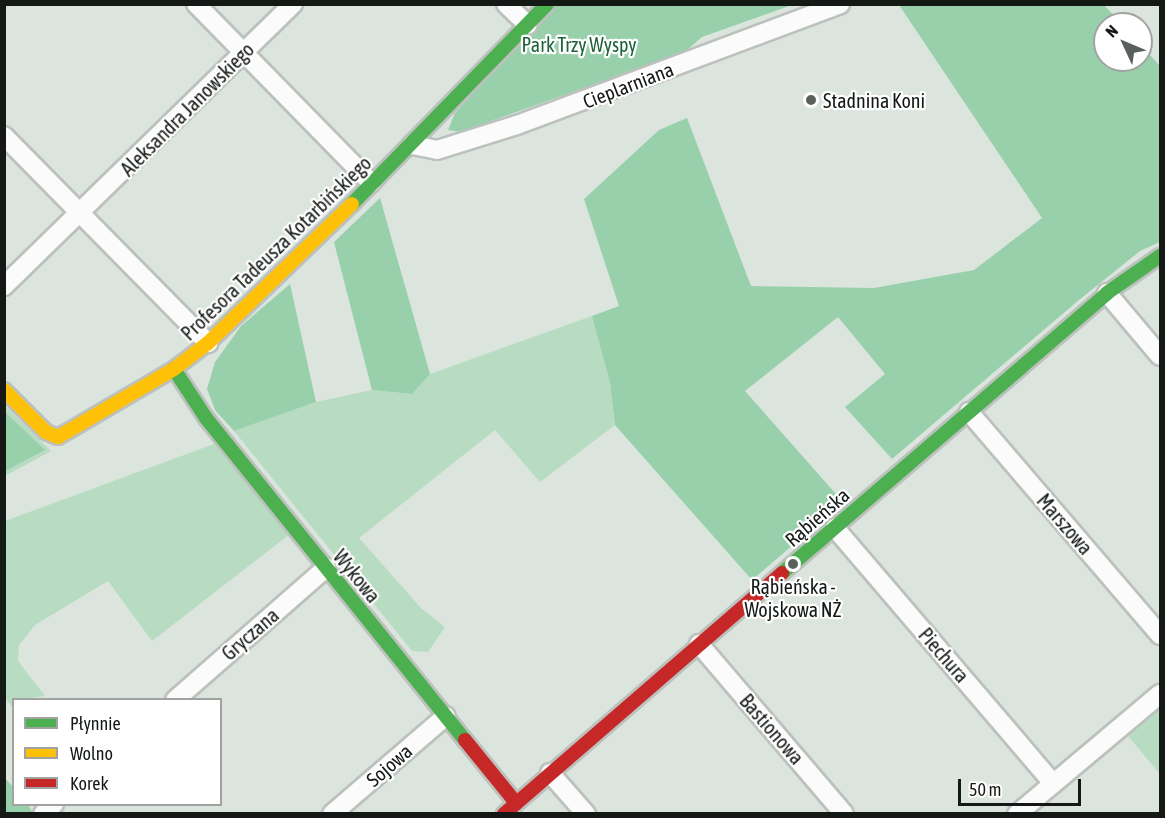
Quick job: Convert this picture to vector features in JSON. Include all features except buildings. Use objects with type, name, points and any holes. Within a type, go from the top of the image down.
[{"type":"street","points":[[196,4],[371,183]]},
{"type":"street","name":"Aleksandra Janowskiego","points":[[4,286],[81,214],[293,4]]},
{"type":"street","points":[[506,4],[528,25]]},
{"type":"street","name":"Profesora Tadeusza Kotarbińskiego","points":[[4,390],[46,432],[58,437],[174,369],[208,343],[412,145],[547,4]]},
{"type":"street","name":"Cieplarniana","points":[[412,145],[437,150],[518,126],[840,4]]},
{"type":"street","points":[[4,136],[208,343]]},
{"type":"street","name":"Rąbieńska","points":[[504,813],[1107,293],[1161,256]]},
{"type":"street","points":[[1107,293],[1161,356]]},
{"type":"street","name":"Wykowa","points":[[174,369],[206,418],[516,803]]},
{"type":"street","name":"Marszowa","points":[[969,412],[1161,635]]},
{"type":"street","name":"Piechura","points":[[835,528],[1053,783]]},
{"type":"street","name":"Gryczana","points":[[176,698],[326,568]]},
{"type":"street","name":"Bastionowa","points":[[699,645],[844,813]]},
{"type":"street","points":[[1017,813],[1161,694]]},
{"type":"street","name":"Sojowa","points":[[332,813],[446,716]]},
{"type":"street","points":[[550,773],[586,813]]},
{"type":"green space","name":"Park Trzy Wyspy","points":[[555,5],[792,5],[702,37],[685,52],[460,132],[448,130],[455,113]]},
{"type":"green space","points":[[899,5],[1104,5],[1111,12],[1093,12],[1093,72],[1153,72],[1153,58],[1160,66],[1160,242],[1140,251],[1079,300],[892,459],[845,407],[885,374],[838,317],[745,391],[843,502],[752,580],[615,425],[610,383],[592,316],[619,306],[584,199],[659,130],[687,118],[751,286],[874,288],[974,270],[1042,218]]},
{"type":"green space","points":[[380,198],[430,374],[412,394],[372,390],[334,242]]},
{"type":"green space","points":[[290,284],[316,402],[234,431],[215,410],[207,389],[215,362],[241,326]]},
{"type":"green space","points":[[592,316],[610,383],[615,425],[540,482],[495,430],[359,538],[421,608],[445,627],[428,652],[412,651],[234,431],[316,402],[372,390],[412,394],[430,374]]},
{"type":"green space","points":[[4,405],[51,451],[5,476],[4,476]]},
{"type":"green space","points":[[4,411],[45,450],[5,471],[4,471]]},
{"type":"green space","points":[[214,444],[290,534],[152,641],[108,581],[35,625],[19,645],[18,661],[45,696],[12,698],[12,707],[5,698],[5,521]]},
{"type":"green space","points":[[1160,708],[1160,774],[1128,736]]},
{"type":"green space","points":[[4,777],[12,786],[12,806],[29,806],[33,813],[5,813]]},
{"type":"traffic: fast","points":[[352,204],[547,4]]},
{"type":"traffic: fast","points":[[782,573],[1107,293],[1160,256]]},
{"type":"traffic: fast","points":[[174,369],[206,418],[465,740]]},
{"type":"traffic: slow","points":[[4,390],[46,432],[58,437],[174,369],[208,343],[352,204]]},
{"type":"traffic: jam","points":[[504,814],[782,573]]},
{"type":"traffic: jam","points":[[465,740],[516,803]]},
{"type":"place","name":"Stadnina Koni","points":[[811,100]]},
{"type":"place","name":"Rąbieńska - Wojskowa NŻ","points":[[793,564]]}]
